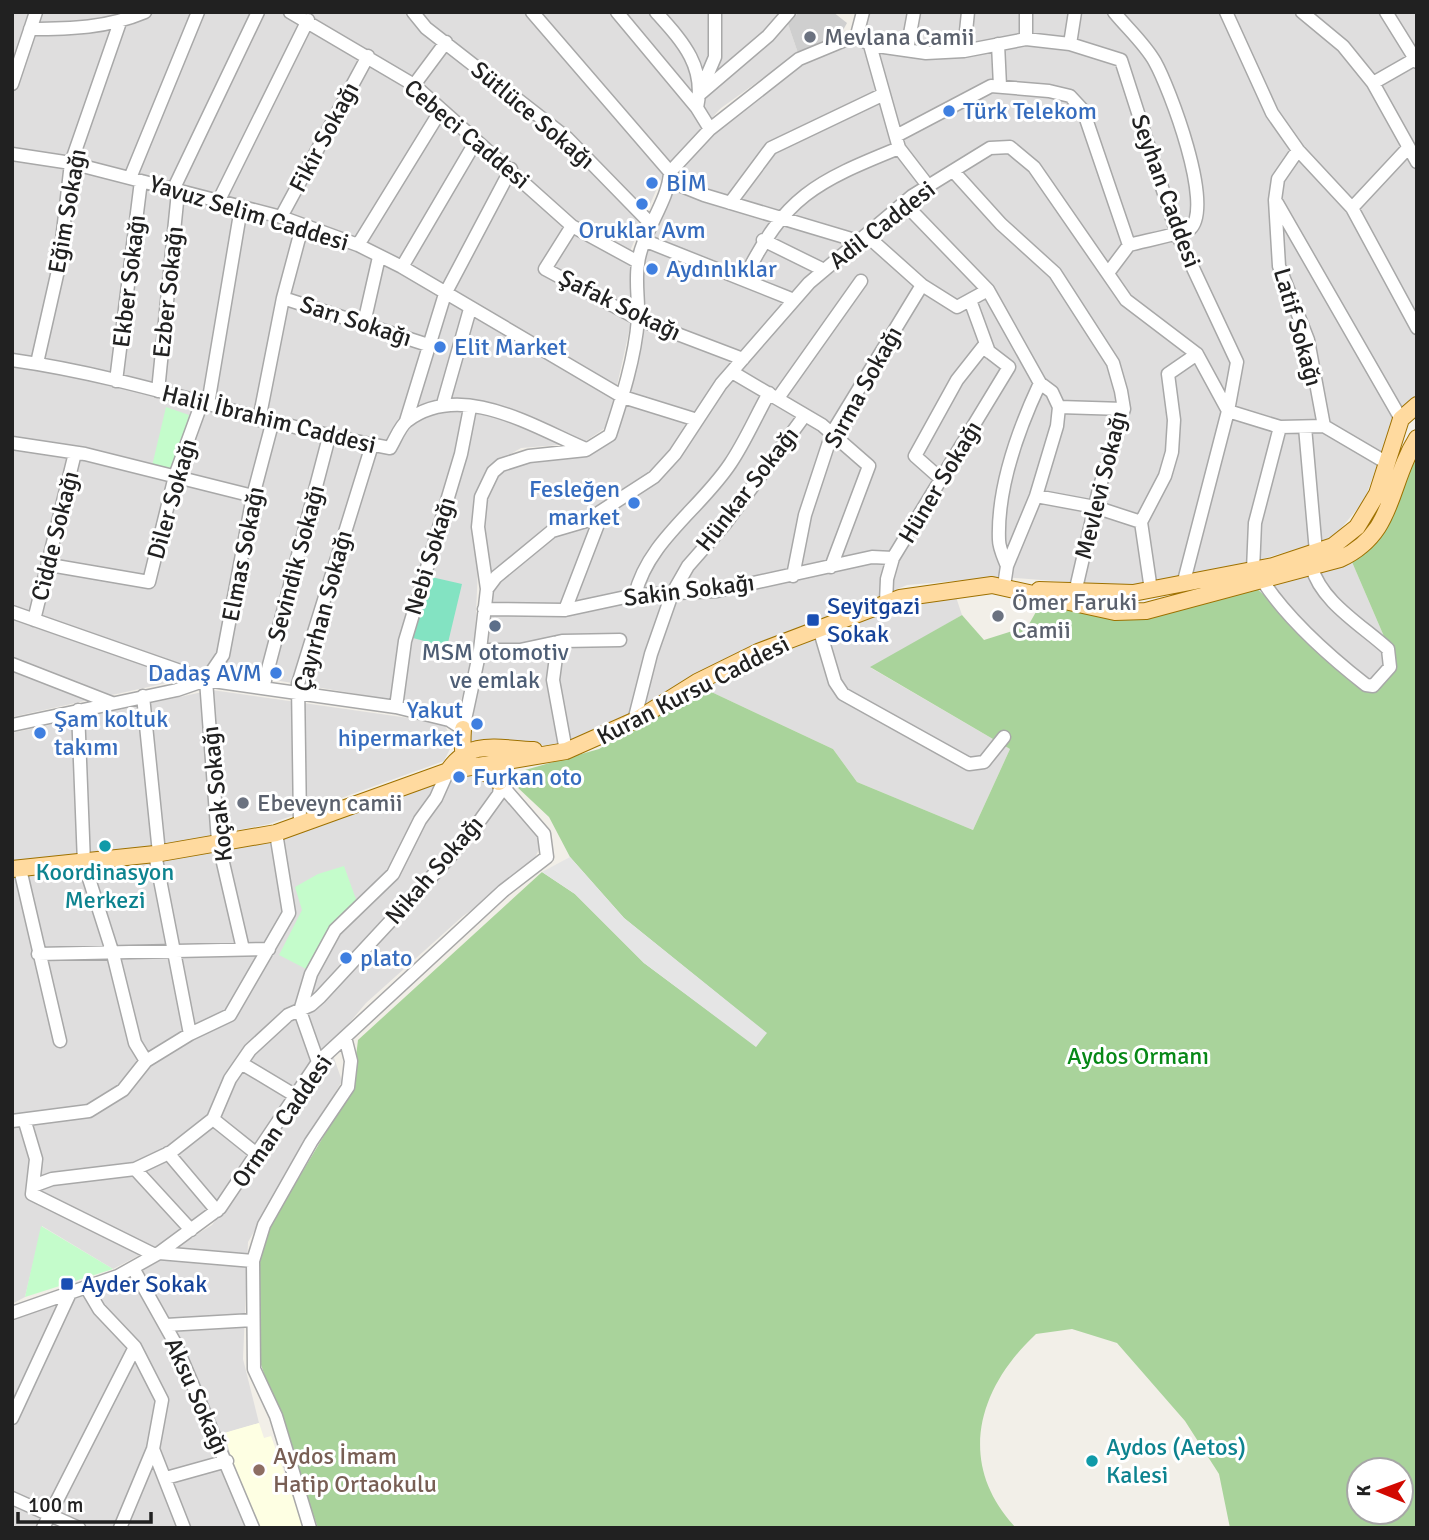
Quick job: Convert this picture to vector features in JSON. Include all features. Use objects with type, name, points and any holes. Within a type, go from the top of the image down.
[{"type":"main road","points":[[1401,419],[1417,405]]},
{"type":"main road","name":"Kuran Kursu Caddesi","points":[[1314,559],[1357,527],[1377,494],[1401,419]]},
{"type":"main road","name":"Kuran Kursu Caddesi","points":[[1074,597],[1115,612],[1146,611],[1257,575],[1314,559],[1358,551],[1374,536],[1417,438]]},
{"type":"main road","name":"Kuran Kursu Caddesi","points":[[16,869],[157,854],[218,841],[276,833],[300,822],[448,771],[566,751],[634,721],[697,682],[758,652],[886,602],[947,590],[1004,586],[1074,597],[1133,593],[1184,581],[1257,575]]},
{"type":"main road","points":[[463,729],[466,751],[499,782]]},
{"type":"main road","points":[[448,771],[466,751]]},
{"type":"main road","name":"Kuran Kursu Caddesi","points":[[466,751],[566,751]]},
{"type":"street","points":[[12,84],[36,12]]},
{"type":"street","points":[[30,29],[78,29],[120,22],[145,12]]},
{"type":"street","name":"Ekber Sokağı","points":[[116,381],[135,180],[198,12]]},
{"type":"street","name":"Ezber Sokağı","points":[[158,391],[175,191],[258,12]]},
{"type":"street","name":"Cebeci Caddesi","points":[[290,12],[308,20],[414,85],[572,226],[638,262]]},
{"type":"street","name":"Sütlüce Sokağı","points":[[413,12],[426,28],[567,138],[650,223]]},
{"type":"street","points":[[533,12],[669,177],[730,203],[862,238],[922,285],[957,307],[988,290]]},
{"type":"street","points":[[617,12],[697,108],[710,129]]},
{"type":"street","points":[[656,12],[690,50],[700,94]]},
{"type":"street","points":[[697,108],[715,57],[715,12]]},
{"type":"street","points":[[700,94],[768,36],[789,12]]},
{"type":"street","points":[[12,612],[206,680],[396,707],[449,720],[463,729],[480,650],[487,589],[478,527],[481,497],[493,472],[502,465],[529,456],[586,450],[610,435],[623,397],[638,319],[638,262],[669,177],[710,129],[799,59],[857,35],[863,12]]},
{"type":"street","points":[[907,50],[914,12]]},
{"type":"street","points":[[964,51],[968,12]]},
{"type":"street","points":[[1026,12],[1026,39]]},
{"type":"street","points":[[1070,44],[1075,12]]},
{"type":"street","points":[[1108,273],[1129,245],[1188,231],[1196,222],[1199,197],[1182,130],[1154,61],[1114,12]]},
{"type":"street","points":[[1226,12],[1272,113],[1297,150],[1352,208],[1417,328]]},
{"type":"street","points":[[1373,83],[1416,61],[1386,12]]},
{"type":"street","points":[[1305,13],[1343,46],[1373,83],[1417,162]]},
{"type":"street","points":[[218,202],[308,20]]},
{"type":"street","name":"Eğim Sokağı","points":[[37,363],[59,266],[71,163],[120,22]]},
{"type":"street","name":"Seyhan Caddesi","points":[[857,35],[870,45],[926,53],[964,51],[1026,39],[1070,44],[1121,60],[1177,234],[1237,362],[1228,411],[1184,581]]},
{"type":"street","points":[[414,85],[446,42]]},
{"type":"street","points":[[998,44],[1000,86]]},
{"type":"street","points":[[870,45],[897,142],[929,187]]},
{"type":"street","name":"Fikir Sokağı","points":[[281,217],[368,56]]},
{"type":"street","points":[[744,279],[764,240],[796,200],[991,86],[1049,91],[1070,96],[1083,110],[1129,245]]},
{"type":"street","points":[[730,203],[771,148],[882,95]]},
{"type":"street","points":[[358,245],[441,110]]},
{"type":"street","points":[[402,267],[476,141]]},
{"type":"street","name":"Adil Caddesi","points":[[487,589],[496,577],[552,531],[586,521],[654,477],[675,454],[732,372],[794,300],[824,270],[904,203],[990,148],[1010,147],[1034,167],[1126,300],[1196,354],[1228,411]]},
{"type":"street","points":[[1352,208],[1408,148]]},
{"type":"street","name":"Latif Sokağı","points":[[1297,150],[1278,179],[1275,200],[1279,266],[1308,340],[1324,426]]},
{"type":"street","name":"Yavuz Selim Caddesi","points":[[12,155],[71,163],[281,217],[302,227],[358,245],[402,267],[623,397],[697,420]]},
{"type":"street","points":[[406,421],[445,294],[511,169]]},
{"type":"street","name":"Mevlevi Sokağı","points":[[954,172],[1001,224],[1055,273],[1113,363],[1124,409],[1095,507],[1074,597]]},
{"type":"street","points":[[1275,200],[1401,419]]},
{"type":"street","points":[[904,203],[988,290],[1040,383],[1052,392],[1059,407],[1036,496],[1007,566],[1004,586]]},
{"type":"street","name":"Diler Sokağı","points":[[50,565],[149,582],[175,476],[205,403],[240,208]]},
{"type":"street","name":"Şafak Sokağı","points":[[572,226],[545,269],[638,319],[743,359]]},
{"type":"street","points":[[259,420],[283,298],[302,227]]},
{"type":"street","points":[[764,240],[824,270]]},
{"type":"street","points":[[646,241],[794,300]]},
{"type":"street","points":[[365,323],[379,257]]},
{"type":"street","points":[[635,595],[639,577],[656,551],[729,465],[773,395],[861,281]]},
{"type":"street","name":"Sırma Sokağı","points":[[793,576],[805,515],[832,433],[922,285]]},
{"type":"street","name":"Sarı Sokağı","points":[[283,298],[428,345]]},
{"type":"street","points":[[970,300],[990,354]]},
{"type":"street","points":[[470,309],[443,404],[496,410],[586,450]]},
{"type":"street","points":[[941,479],[915,456],[957,380],[983,346],[990,354]]},
{"type":"street","name":"Hüner Sokağı","points":[[886,602],[887,579],[894,558],[1009,367],[990,354]]},
{"type":"street","points":[[1151,590],[1141,522],[1165,477],[1172,452],[1174,420],[1168,374],[1196,354]]},
{"type":"street","name":"Halil İbrahim Caddesi","points":[[12,360],[37,363],[158,391],[272,424],[390,448],[406,421],[443,404]]},
{"type":"street","points":[[732,372],[832,433],[869,466],[831,567]]},
{"type":"street","points":[[1007,566],[999,542],[1002,510],[1024,417],[1040,383]]},
{"type":"street","points":[[1059,407],[1124,409]]},
{"type":"street","name":"Nebi Sokağı","points":[[396,707],[405,641],[461,454],[470,408]]},
{"type":"street","points":[[1228,411],[1280,427],[1324,426],[1387,463]]},
{"type":"street","name":"Hünkar Sokağı","points":[[634,721],[651,654],[672,594],[688,566],[724,524],[805,415]]},
{"type":"street","name":"Elmas Sokağı","points":[[206,680],[223,655],[253,496],[272,424]]},
{"type":"street","points":[[1280,427],[1255,523],[1257,575],[1273,597],[1332,658],[1366,685],[1373,686],[1390,667],[1388,649],[1333,600],[1315,579],[1305,427]]},
{"type":"street","name":"Sevindik Sokağı","points":[[263,688],[329,437]]},
{"type":"street","points":[[12,443],[75,453],[253,496]]},
{"type":"street","name":"Çayırhan Sokağı","points":[[300,822],[298,692],[372,445]]},
{"type":"street","name":"Cidde Sokağı","points":[[34,620],[50,565],[75,453]]},
{"type":"street","points":[[1036,496],[1095,507],[1141,522]]},
{"type":"street","points":[[565,610],[603,511]]},
{"type":"street","name":"Sakin Sokağı","points":[[484,609],[565,610],[635,595],[717,591],[793,576],[872,556],[894,558]]},
{"type":"street","points":[[819,628],[835,682],[849,700],[969,764],[984,762],[1004,737]]},
{"type":"street","points":[[480,650],[520,650],[558,642],[620,640]]},
{"type":"street","points":[[558,642],[553,681],[566,751]]},
{"type":"street","points":[[12,664],[112,703]]},
{"type":"street","points":[[12,725],[177,690],[206,680]]},
{"type":"street","name":"Koçak Sokağı","points":[[206,680],[218,841],[243,949]]},
{"type":"street","points":[[143,696],[157,854],[190,1034]]},
{"type":"street","points":[[78,710],[85,863],[113,954],[135,1043],[146,1061]]},
{"type":"street","name":"Nikah Sokağı","points":[[213,1119],[230,1079],[241,1063],[270,1030],[288,1015],[300,1011],[320,996],[447,859],[499,794],[502,771],[510,762]]},
{"type":"street","points":[[318,1062],[300,1011],[303,992],[328,941],[393,874],[420,820],[436,798],[448,771]]},
{"type":"street","name":"Orman Caddesi","points":[[12,1313],[133,1268],[217,1211],[318,1062],[503,891],[547,857],[544,834],[499,782]]},
{"type":"street","points":[[32,1190],[36,1160],[19,1121],[89,1111],[123,1090],[146,1061],[190,1034],[230,1015],[289,913],[276,833]]},
{"type":"street","points":[[16,869],[60,1041]]},
{"type":"street","points":[[38,954],[269,949]]},
{"type":"street","points":[[310,1528],[276,1416],[254,1368],[253,1261],[264,1225],[311,1142],[348,1087],[351,1061],[345,1037]]},
{"type":"street","points":[[241,1063],[296,1096]]},
{"type":"street","points":[[32,1190],[52,1178],[135,1169],[168,1153],[213,1119],[258,1154]]},
{"type":"street","points":[[168,1153],[217,1211]]},
{"type":"street","points":[[135,1169],[191,1230]]},
{"type":"street","points":[[32,1190],[157,1254],[253,1261]]},
{"type":"street","name":"Aksu Sokağı","points":[[133,1268],[166,1325],[227,1461],[253,1528]]},
{"type":"street","points":[[86,1287],[99,1309],[135,1347],[162,1399],[153,1449],[120,1528]]},
{"type":"street","points":[[12,1418],[70,1293]]},
{"type":"street","points":[[166,1325],[253,1320]]},
{"type":"street","points":[[46,1522],[135,1347]]},
{"type":"street","points":[[153,1449],[184,1528]]},
{"type":"street","points":[[166,1478],[227,1461]]},
{"type":"street","points":[[12,1498],[46,1522],[79,1528]]},
{"type":"shaded area","points":[[12,12],[799,12],[788,24],[798,53],[721,108],[667,165],[630,251],[632,318],[608,426],[583,443],[521,448],[490,466],[473,513],[478,566],[474,662],[455,717],[398,701],[221,671],[12,717]]},
{"type":"shaded area","points":[[799,12],[833,12],[847,23],[842,32],[798,53],[788,24]]},
{"type":"shaded area","points":[[866,12],[1417,12],[1417,398],[1387,438],[1364,501],[1332,539],[1241,565],[1130,587],[1003,577],[907,585],[797,631],[641,712],[566,746],[471,744],[466,727],[489,578],[483,514],[496,475],[515,463],[611,440],[623,413],[643,310],[640,275],[674,172],[716,131],[799,65],[858,41]]},
{"type":"shaded area","points":[[1352,562],[1395,662],[1363,690],[1252,584]]},
{"type":"shaded area","points":[[956,597],[962,615],[871,668],[1010,749],[973,830],[857,782],[833,749],[705,689],[759,658],[891,602]]},
{"type":"shaded area","points":[[212,690],[444,723],[453,743],[444,761],[269,824],[143,849],[12,862],[12,733]]},
{"type":"shaded area","points":[[470,774],[506,791],[533,822],[541,845],[529,870],[463,916],[366,1003],[335,1040],[220,1200],[174,1237],[113,1269],[42,1226],[25,1297],[12,1304],[12,873],[277,837],[446,775]]},
{"type":"shaded area","points":[[570,857],[624,918],[767,1033],[756,1047],[644,963],[575,894],[542,872]]},
{"type":"shaded area","points":[[333,1055],[342,1081],[248,1242],[243,1359],[259,1423],[225,1433],[257,1528],[12,1528],[12,1319],[137,1271],[212,1225]]},
{"type":"shaded area","name":"Aydos İmam Hatip Ortaokulu","points":[[259,1423],[264,1438],[271,1436],[304,1528],[257,1528],[244,1501],[224,1433]]},
{"type":"green space","points":[[166,407],[189,415],[173,472],[152,466]]},
{"type":"green space","name":"Aydos Ormanı","points":[[1417,442],[1417,1528],[1230,1528],[1219,1474],[1185,1421],[1117,1343],[1072,1329],[1036,1334],[1000,1379],[988,1403],[981,1428],[980,1453],[986,1478],[997,1504],[1016,1528],[318,1528],[260,1362],[259,1244],[352,1089],[358,1040],[542,872],[575,894],[644,963],[756,1046],[766,1033],[624,918],[570,857],[549,817],[516,786],[518,772],[599,749],[705,689],[833,749],[857,782],[973,830],[1010,749],[870,667],[962,615],[984,640],[1028,626],[1041,603],[1120,617],[1252,584],[1364,689],[1395,662],[1352,562],[1370,544]]},
{"type":"green space","points":[[427,576],[462,584],[447,647],[413,638]]},
{"type":"green space","points":[[344,866],[357,902],[335,925],[308,970],[279,955],[302,910],[295,887],[318,874]]},
{"type":"green space","points":[[41,1226],[113,1269],[25,1297]]},
{"type":"place","name":"Mevlana Camii","points":[[810,37]]},
{"type":"place","name":"Türk Telekom","points":[[949,111]]},
{"type":"place","name":"BİM","points":[[652,183]]},
{"type":"place","name":"Oruklar Avm","points":[[642,204]]},
{"type":"place","name":"Aydınlıklar","points":[[652,269]]},
{"type":"place","name":"Elit Market","points":[[440,347]]},
{"type":"place","name":"Fesleğen market","points":[[634,503]]},
{"type":"place","name":"Ömer Faruki Camii","points":[[998,616]]},
{"type":"place","name":"Seyitgazi Sokak","points":[[813,620]]},
{"type":"place","name":"MSM otomotiv ve emlak","points":[[495,626]]},
{"type":"place","name":"Dadaş AVM","points":[[276,673]]},
{"type":"place","name":"Yakut hipermarket","points":[[477,724]]},
{"type":"place","name":"Şam koltuk takımı","points":[[40,733]]},
{"type":"place","name":"Furkan oto","points":[[459,777]]},
{"type":"place","name":"Ebeveyn camii","points":[[243,803]]},
{"type":"place","name":"Koordinasyon Merkezi","points":[[105,846]]},
{"type":"place","name":"plato","points":[[346,958]]},
{"type":"place","name":"Ayder Sokak","points":[[67,1284]]},
{"type":"place","name":"Aydos (Aetos) Kalesi","points":[[1092,1461]]},
{"type":"place","name":"Aydos İmam Hatip Ortaokulu","points":[[259,1470]]}]
